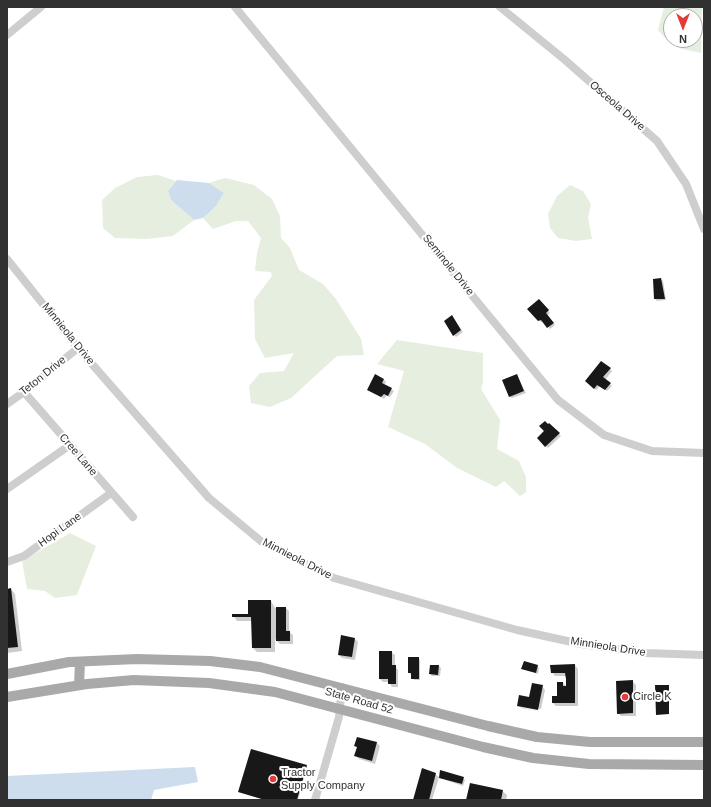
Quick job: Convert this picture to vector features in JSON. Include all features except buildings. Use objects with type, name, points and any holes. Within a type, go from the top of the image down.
[{"type":"main road","name":"State Road 52","points":[[7,674],[80,662],[136,659],[210,661],[260,667],[488,726],[537,737],[590,742],[704,742]]},
{"type":"main road","points":[[79,685],[80,662]]},
{"type":"main road","name":"State Road 52","points":[[7,697],[79,685],[134,680],[209,683],[275,692],[482,747],[533,758],[589,764],[704,765]]},
{"type":"street","points":[[7,35],[41,7]]},
{"type":"street","name":"Seminole Drive","points":[[235,7],[558,400],[604,435],[652,451],[704,453]]},
{"type":"street","name":"Osceola Drive","points":[[500,7],[565,60],[656,141],[686,184],[704,229]]},
{"type":"street","name":"Minnieola Drive","points":[[7,259],[78,348],[208,498],[262,542],[334,578],[517,630],[582,644],[645,653],[704,655]]},
{"type":"street","name":"Teton Drive","points":[[7,404],[78,348]]},
{"type":"street","name":"Cree Lane","points":[[24,392],[133,517]]},
{"type":"street","points":[[7,489],[70,445]]},
{"type":"street","name":"Hopi Lane","points":[[7,562],[24,556],[111,493]]},
{"type":"street","points":[[315,800],[341,709],[342,687]]},
{"type":"shaded area","points":[[664,7],[702,8],[664,8]]},
{"type":"shaded area","points":[[663,11],[663,35],[658,30]]},
{"type":"shaded area","points":[[680,48],[701,48],[701,53]]},
{"type":"shaded area","points":[[158,175],[176,181],[168,191],[171,200],[194,220],[173,236],[146,239],[115,238],[103,228],[102,200],[115,188],[137,177]]},
{"type":"shaded area","points":[[225,178],[254,185],[272,199],[280,216],[281,238],[290,248],[299,270],[323,284],[336,299],[361,339],[364,355],[337,356],[291,398],[270,407],[251,403],[249,386],[260,373],[284,371],[294,353],[265,358],[255,339],[254,300],[272,276],[271,272],[255,271],[257,253],[261,238],[248,221],[236,221],[213,229],[203,218],[216,206],[224,193],[209,183]]},
{"type":"shaded area","points":[[570,185],[583,191],[591,204],[588,218],[592,239],[576,241],[558,238],[550,228],[548,214],[557,196]]},
{"type":"shaded area","points":[[397,340],[483,353],[483,382],[481,389],[500,420],[497,449],[519,461],[526,477],[526,492],[520,496],[504,481],[496,487],[457,468],[425,444],[388,427],[404,371],[377,364]]},
{"type":"shaded area","points":[[70,533],[96,546],[77,595],[55,598],[45,591],[27,589],[22,561]]},
{"type":"water","points":[[177,180],[209,183],[224,193],[216,206],[203,218],[194,220],[171,200],[168,191]]},
{"type":"water","points":[[195,767],[198,782],[154,790],[151,800],[7,800],[7,776]]},
{"type":"place","name":"Circle K","points":[[625,697]]},
{"type":"place","name":"Tractor Supply Company","points":[[273,779]]}]
